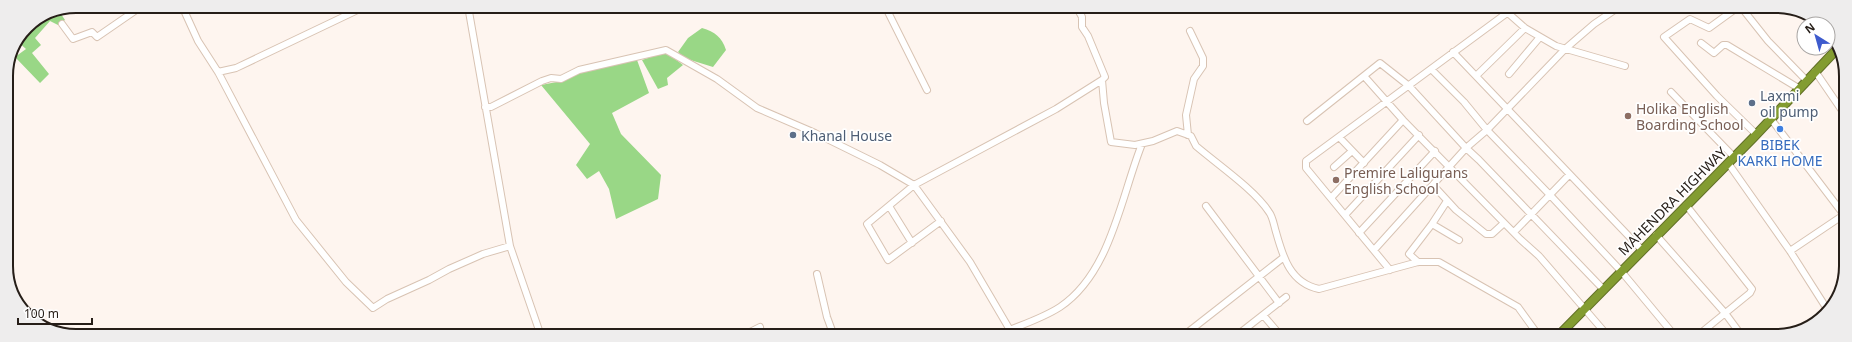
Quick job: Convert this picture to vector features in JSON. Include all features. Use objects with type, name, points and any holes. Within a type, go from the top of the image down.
[{"type":"highway","name":"MAHENDRA HIGHWAY","points":[[1565,329],[1771,119],[1834,52]]},
{"type":"street","points":[[62,24],[73,39],[92,32],[97,37],[132,13]]},
{"type":"street","points":[[185,13],[198,40],[218,72],[296,220],[346,282],[373,308],[387,299],[449,269],[483,254],[510,246]]},
{"type":"street","points":[[218,72],[236,68],[351,13]]},
{"type":"street","points":[[469,13],[510,246],[540,329]]},
{"type":"street","points":[[888,13],[927,90]]},
{"type":"street","points":[[941,221],[888,260],[867,224],[914,184],[1056,109],[1102,80],[1105,77],[1088,36],[1082,27],[1082,17],[1080,13]]},
{"type":"street","points":[[1390,270],[1306,168],[1306,161],[1508,13]]},
{"type":"street","points":[[1510,13],[1525,28],[1565,49],[1625,66]]},
{"type":"street","points":[[1374,250],[1466,148],[1487,130],[1506,108],[1565,49],[1594,24],[1610,13]]},
{"type":"street","points":[[1730,13],[1709,28],[1690,19],[1664,37],[1717,96],[1756,134]]},
{"type":"street","points":[[1746,13],[1768,41],[1807,81]]},
{"type":"street","points":[[1476,76],[1525,28]]},
{"type":"street","points":[[1188,135],[1186,115],[1194,79],[1203,66],[1203,58],[1190,31]]},
{"type":"street","points":[[1509,74],[1540,37]]},
{"type":"street","points":[[1701,44],[1714,53],[1723,45],[1727,46],[1800,89]]},
{"type":"street","points":[[485,107],[491,106],[551,78],[561,79],[579,70],[666,50],[717,79],[757,108],[815,133],[880,165],[914,184],[974,268],[1009,329]]},
{"type":"street","points":[[1453,52],[1642,250]]},
{"type":"street","points":[[1307,121],[1380,63],[1409,86],[1466,148],[1604,290]]},
{"type":"street","points":[[1431,69],[1464,102],[1487,130],[1550,195],[1621,272],[1669,329]]},
{"type":"street","points":[[1815,71],[1839,106]]},
{"type":"street","points":[[1364,76],[1403,120],[1504,223],[1539,256],[1602,329]]},
{"type":"street","points":[[1102,80],[1104,103],[1111,142],[1135,145],[1142,144],[1177,131],[1190,136],[1196,146],[1253,194],[1270,213],[1284,258],[1295,278],[1307,287],[1319,289],[1418,262],[1439,262],[1511,301],[1518,307],[1534,329]]},
{"type":"street","points":[[1671,92],[1734,157]]},
{"type":"street","points":[[1771,119],[1839,207]]},
{"type":"street","points":[[1331,198],[1403,120]]},
{"type":"street","points":[[1345,215],[1419,135]]},
{"type":"street","points":[[1339,137],[1364,163]]},
{"type":"street","points":[[1013,329],[1060,308],[1079,291],[1098,263],[1111,237],[1142,144]]},
{"type":"street","points":[[1334,167],[1352,151]]},
{"type":"street","points":[[1359,233],[1435,152]]},
{"type":"street","points":[[1728,163],[1790,251],[1825,305]]},
{"type":"street","points":[[1514,232],[1569,175]]},
{"type":"street","points":[[1433,185],[1470,223],[1486,234],[1492,234],[1504,223]]},
{"type":"street","points":[[1418,262],[1409,254],[1432,224],[1447,201]]},
{"type":"street","points":[[1686,205],[1752,286],[1750,292],[1706,329]]},
{"type":"street","points":[[889,206],[912,242]]},
{"type":"street","points":[[1206,206],[1279,303]]},
{"type":"street","points":[[1790,251],[1839,219]]},
{"type":"street","points":[[1432,224],[1459,240]]},
{"type":"street","points":[[1656,235],[1737,329]]},
{"type":"street","points":[[1192,329],[1284,258]]},
{"type":"street","points":[[817,274],[827,317],[831,329]]},
{"type":"street","points":[[1245,329],[1286,297]]},
{"type":"street","points":[[1263,315],[1275,329]]},
{"type":"street","points":[[756,329],[760,327]]},
{"type":"green space","points":[[62,15],[65,20],[58,25],[50,21],[35,38],[41,45],[32,53],[49,74],[40,83],[16,58],[26,49],[22,45],[32,32],[41,24]]},
{"type":"green space","points":[[702,28],[711,31],[720,38],[726,50],[713,67],[684,58],[678,52],[688,38]]},
{"type":"green space","points":[[666,52],[683,65],[667,78],[668,85],[658,89],[642,60]]},
{"type":"green space","points":[[637,60],[649,93],[612,113],[621,134],[661,175],[658,199],[616,219],[609,189],[599,171],[587,179],[576,165],[590,144],[541,85],[562,81],[580,72]]},
{"type":"place","name":"Laxmi oil pump","points":[[1752,103]]},
{"type":"place","name":"Holika English Boarding School","points":[[1628,116]]},
{"type":"place","name":"BIBEK KARKI HOME","points":[[1780,129]]},
{"type":"place","name":"Khanal House","points":[[793,135]]},
{"type":"place","name":"Premire Laligurans English School","points":[[1336,180]]}]
